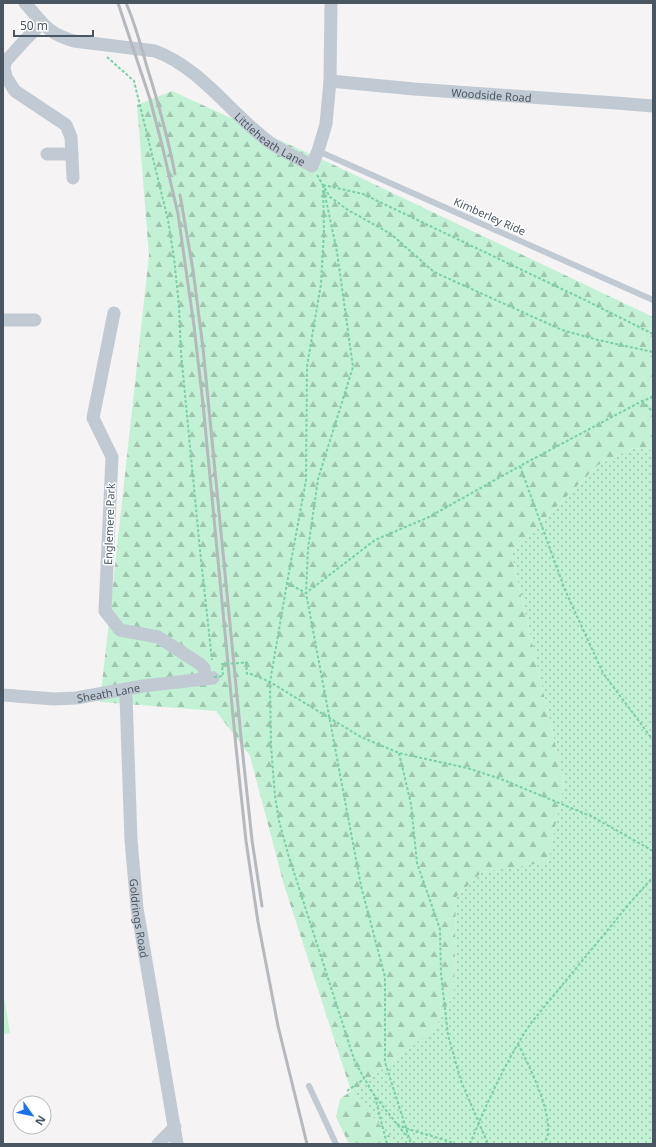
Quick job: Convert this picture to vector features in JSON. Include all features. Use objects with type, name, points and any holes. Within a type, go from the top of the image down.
[{"type":"street","points":[[25,3],[41,24],[6,60],[4,67],[5,72],[15,91],[66,125],[71,137],[72,178]]},
{"type":"street","name":"Littleheath Lane","points":[[41,24],[54,33],[74,41],[155,51],[167,56],[181,64],[269,142],[312,166],[326,124],[330,81],[331,3]]},
{"type":"street","name":"Woodside Road","points":[[330,81],[414,89],[616,102],[653,106]]},
{"type":"street","points":[[47,154],[72,154]]},
{"type":"street","name":"Englemere Park","points":[[114,313],[93,418],[112,457],[105,611],[120,630],[158,637],[200,664],[211,677]]},
{"type":"street","points":[[3,320],[35,320]]},
{"type":"street","name":"Sheath Lane","points":[[3,695],[54,699],[76,698],[143,686],[211,677]]},
{"type":"street","name":"Goldrings Road","points":[[124,690],[126,696],[131,840],[137,908],[177,1144]]},
{"type":"street","points":[[158,1144],[175,1127]]},
{"type":"lane","name":"Kimberley Ride","points":[[318,151],[653,300]]},
{"type":"lane","points":[[309,1086],[336,1144]]},
{"type":"path","points":[[91,42],[134,81],[168,220],[179,306],[181,353],[200,557],[212,665]]},
{"type":"path","points":[[312,166],[330,197],[348,210],[391,234],[434,272],[562,330],[598,340],[653,352]]},
{"type":"path","points":[[323,185],[363,194],[653,334]]},
{"type":"path","points":[[323,185],[324,232],[321,284],[307,366],[306,480],[270,682],[271,746],[275,796],[279,821],[289,857],[355,1062],[374,1095],[408,1138]]},
{"type":"path","points":[[323,185],[337,252],[353,367],[318,479],[308,549],[306,593],[328,717],[361,886],[384,978],[386,1062],[411,1144]]},
{"type":"path","points":[[306,593],[375,540],[429,517],[520,466],[642,401],[653,397]]},
{"type":"path","points":[[642,401],[653,412]]},
{"type":"path","points":[[520,466],[565,590],[603,673],[653,740]]},
{"type":"path","points":[[287,583],[306,593]]},
{"type":"path","points":[[211,677],[223,676],[222,664],[246,662],[247,674],[251,674],[270,682],[361,737],[398,753],[467,768],[501,779],[593,817],[653,851]]},
{"type":"path","points":[[398,753],[411,804],[417,863],[440,928],[441,974],[448,1035],[461,1081],[488,1144]]},
{"type":"path","points":[[470,1144],[492,1094],[518,1044],[536,1017],[653,877]]},
{"type":"path","points":[[518,1044],[539,1090],[545,1113],[548,1133],[544,1144]]},
{"type":"path","points":[[347,1091],[364,1079]]},
{"type":"path","points":[[374,1095],[387,1144]]},
{"type":"path","points":[[396,1123],[405,1128],[455,1144]]},
{"type":"green space","points":[[172,91],[336,166],[653,317],[653,450],[633,448],[598,465],[511,552],[564,782],[548,862],[482,872],[456,897],[454,993],[434,1029],[351,1093],[397,1144],[349,1144],[336,1117],[340,1099],[351,1091],[284,885],[250,756],[216,711],[100,702],[149,255],[137,105]]},
{"type":"green space","points":[[633,448],[653,450],[653,1144],[397,1144],[351,1093],[434,1029],[454,993],[456,897],[482,872],[548,861],[564,782],[511,552],[598,465]]},
{"type":"green space","points":[[3,991],[10,1033],[3,1034]]},
{"type":"railway","points":[[118,3],[150,99],[178,214],[194,326],[203,404],[246,841],[258,922],[278,1026],[307,1144]]},
{"type":"railway","points":[[126,3],[135,27],[155,93],[175,174]]},
{"type":"railway","points":[[180,195],[193,270],[203,348],[242,747],[252,840],[262,906]]}]
